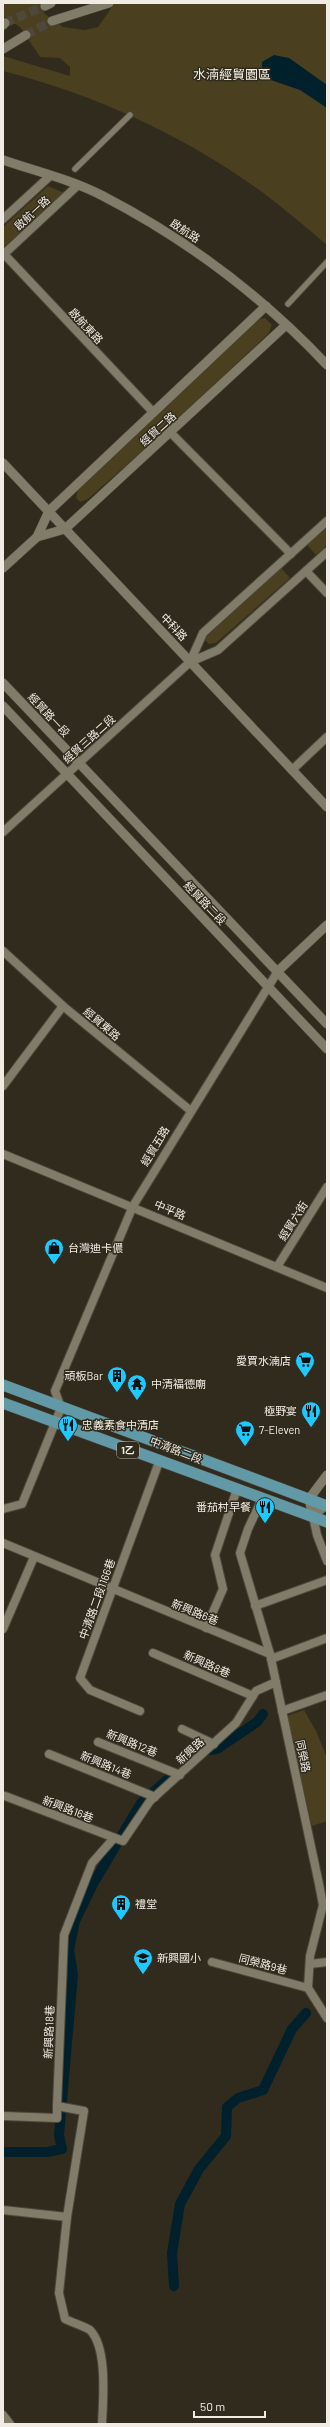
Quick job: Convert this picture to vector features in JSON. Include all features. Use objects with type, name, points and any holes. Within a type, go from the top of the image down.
[{"type":"main road","name":"中清路二段","points":[[3,1385],[61,1408],[327,1505]]},
{"type":"main road","name":"中清路二段","points":[[3,1403],[159,1462],[327,1522]]},
{"type":"street","points":[[52,21],[109,3]]},
{"type":"street","points":[[3,49],[26,35]]},
{"type":"street","points":[[75,169],[130,115]]},
{"type":"street","name":"啟航路","points":[[3,160],[102,195],[174,238],[222,270],[266,306],[327,365]]},
{"type":"street","name":"啟航一路","points":[[3,219],[50,176]]},
{"type":"street","name":"啟航一路","points":[[4,255],[77,186]]},
{"type":"street","name":"啟航東路","points":[[4,255],[153,412]]},
{"type":"street","points":[[288,304],[327,262]]},
{"type":"street","name":"經貿二路","points":[[3,568],[37,537],[48,511],[266,306]]},
{"type":"street","name":"經貿二路","points":[[37,537],[65,529],[171,433],[286,325]]},
{"type":"street","points":[[171,433],[291,554]]},
{"type":"street","name":"中科路","points":[[3,463],[327,807]]},
{"type":"street","name":"經貿三路二段","points":[[190,662],[203,633],[327,520]]},
{"type":"street","name":"經貿三路二段","points":[[3,832],[190,662],[218,650],[327,552]]},
{"type":"street","points":[[306,571],[327,593]]},
{"type":"street","name":"經貿路一段","points":[[3,683],[78,763]]},
{"type":"street","points":[[3,706],[66,774]]},
{"type":"street","points":[[292,770],[327,737]]},
{"type":"street","name":"經貿路二段","points":[[78,763],[327,1024]]},
{"type":"street","name":"經貿路二段","points":[[66,774],[327,1048]]},
{"type":"street","name":"經貿五路","points":[[61,1408],[56,1391],[133,1206],[278,971],[327,925]]},
{"type":"street","name":"經貿東路","points":[[3,951],[63,1006],[191,1110]]},
{"type":"street","points":[[3,1086],[63,1006]]},
{"type":"street","name":"中平路","points":[[3,1154],[133,1206],[327,1288]]},
{"type":"street","name":"經貿六街","points":[[277,1267],[327,1187]]},
{"type":"street","points":[[3,1510],[22,1504],[61,1408]]},
{"type":"street","name":"中清路二段1166巷","points":[[140,1711],[90,1690],[80,1678],[159,1462]]},
{"type":"street","points":[[327,1475],[309,1499],[317,1535],[327,1561]]},
{"type":"street","points":[[206,1628],[223,1588],[215,1554],[237,1489]]},
{"type":"street","name":"同榮路","points":[[262,1499],[248,1529],[240,1553],[270,1657],[319,1884],[325,1903],[310,1964],[308,1988]]},
{"type":"street","points":[[313,1516],[327,1505]]},
{"type":"street","name":"新興路6巷","points":[[3,1543],[112,1590],[206,1628],[270,1657]]},
{"type":"street","points":[[3,1630],[34,1557]]},
{"type":"street","points":[[255,1606],[327,1580]]},
{"type":"street","points":[[270,1657],[327,1638]]},
{"type":"street","name":"新興路8巷","points":[[153,1653],[253,1696]]},
{"type":"street","name":"新興路","points":[[123,1842],[155,1797],[236,1723],[256,1691],[276,1682]]},
{"type":"street","points":[[282,1711],[327,1695]]},
{"type":"street","points":[[182,1729],[214,1744]]},
{"type":"street","name":"新興路12巷","points":[[98,1742],[180,1775]]},
{"type":"street","name":"新興路14巷","points":[[49,1754],[155,1797]]},
{"type":"street","name":"新興路16巷","points":[[5,1796],[123,1842]]},
{"type":"street","name":"新興路18巷","points":[[57,2106],[64,1935],[92,1863],[114,1838]]},
{"type":"street","points":[[319,1884],[327,1878]]},
{"type":"street","name":"同榮路9巷","points":[[212,1962],[308,1988]]},
{"type":"street","points":[[310,1964],[327,1962]]},
{"type":"street","points":[[308,1988],[327,2018]]},
{"type":"street","points":[[3,2116],[57,2118],[57,2106],[84,2111],[67,2217],[59,2293],[65,2319],[88,2329],[93,2333],[99,2350],[103,2374],[102,2424]]},
{"type":"street","points":[[3,2210],[67,2217]]},
{"type":"street","points":[[3,2415],[10,2424]]},
{"type":"shaded area","points":[[3,3],[39,3],[45,14],[63,27],[84,30],[98,27],[112,7],[113,3],[327,3],[327,245],[266,195],[236,174],[173,137],[107,105],[73,92],[3,71],[3,56],[70,76],[70,67],[60,58],[40,57],[20,27],[5,17],[3,18]]},
{"type":"shaded area","points":[[48,186],[64,193],[3,248],[3,227]]},
{"type":"shaded area","points":[[265,318],[272,325],[269,333],[171,426],[88,499],[80,502],[76,498],[78,489],[257,320]]},
{"type":"shaded area","points":[[327,525],[327,545],[316,555],[306,544]]},
{"type":"shaded area","points":[[281,568],[290,578],[216,643],[209,644],[205,640],[207,636]]},
{"type":"shaded area","points":[[304,1710],[316,1731],[327,1758],[327,1821],[312,1826],[287,1716]]},
{"type":"water","points":[[274,55],[289,58],[327,85],[327,108],[300,90],[271,80],[262,74],[262,62]]},
{"type":"waterway","points":[[201,1751],[217,1749],[257,1722],[263,1714]]},
{"type":"waterway","points":[[3,2152],[47,2152],[62,2149],[59,2135],[73,1974],[69,1950],[75,1921],[93,1884],[141,1803],[167,1780]]},
{"type":"waterway","points":[[174,2286],[172,2253],[180,2204],[199,2169],[226,2136],[227,2107],[238,2098],[263,2090],[292,2029],[306,2013]]},
{"type":"tunnel","points":[[5,23],[45,6]]},
{"type":"tunnel","points":[[26,35],[52,21]]},
{"type":"place","name":"台灣迪卡儂","points":[[54,1265]]},
{"type":"place","name":"愛買水湳店","points":[[305,1378]]},
{"type":"place","name":"頑板Bar","points":[[117,1393]]},
{"type":"place","name":"中清福德廟","points":[[137,1401]]},
{"type":"place","name":"極野宴","points":[[311,1428]]},
{"type":"place","name":"忠義素食中清店","points":[[68,1442]]},
{"type":"place","name":"7-Eleven","points":[[245,1447]]},
{"type":"place","name":"番茄村早餐","points":[[265,1524]]},
{"type":"place","name":"禮堂","points":[[121,1921]]},
{"type":"place","name":"新興國小","points":[[143,1975]]},
{"type":"district","name":"水湳經貿園區","points":[[232,74]]}]
